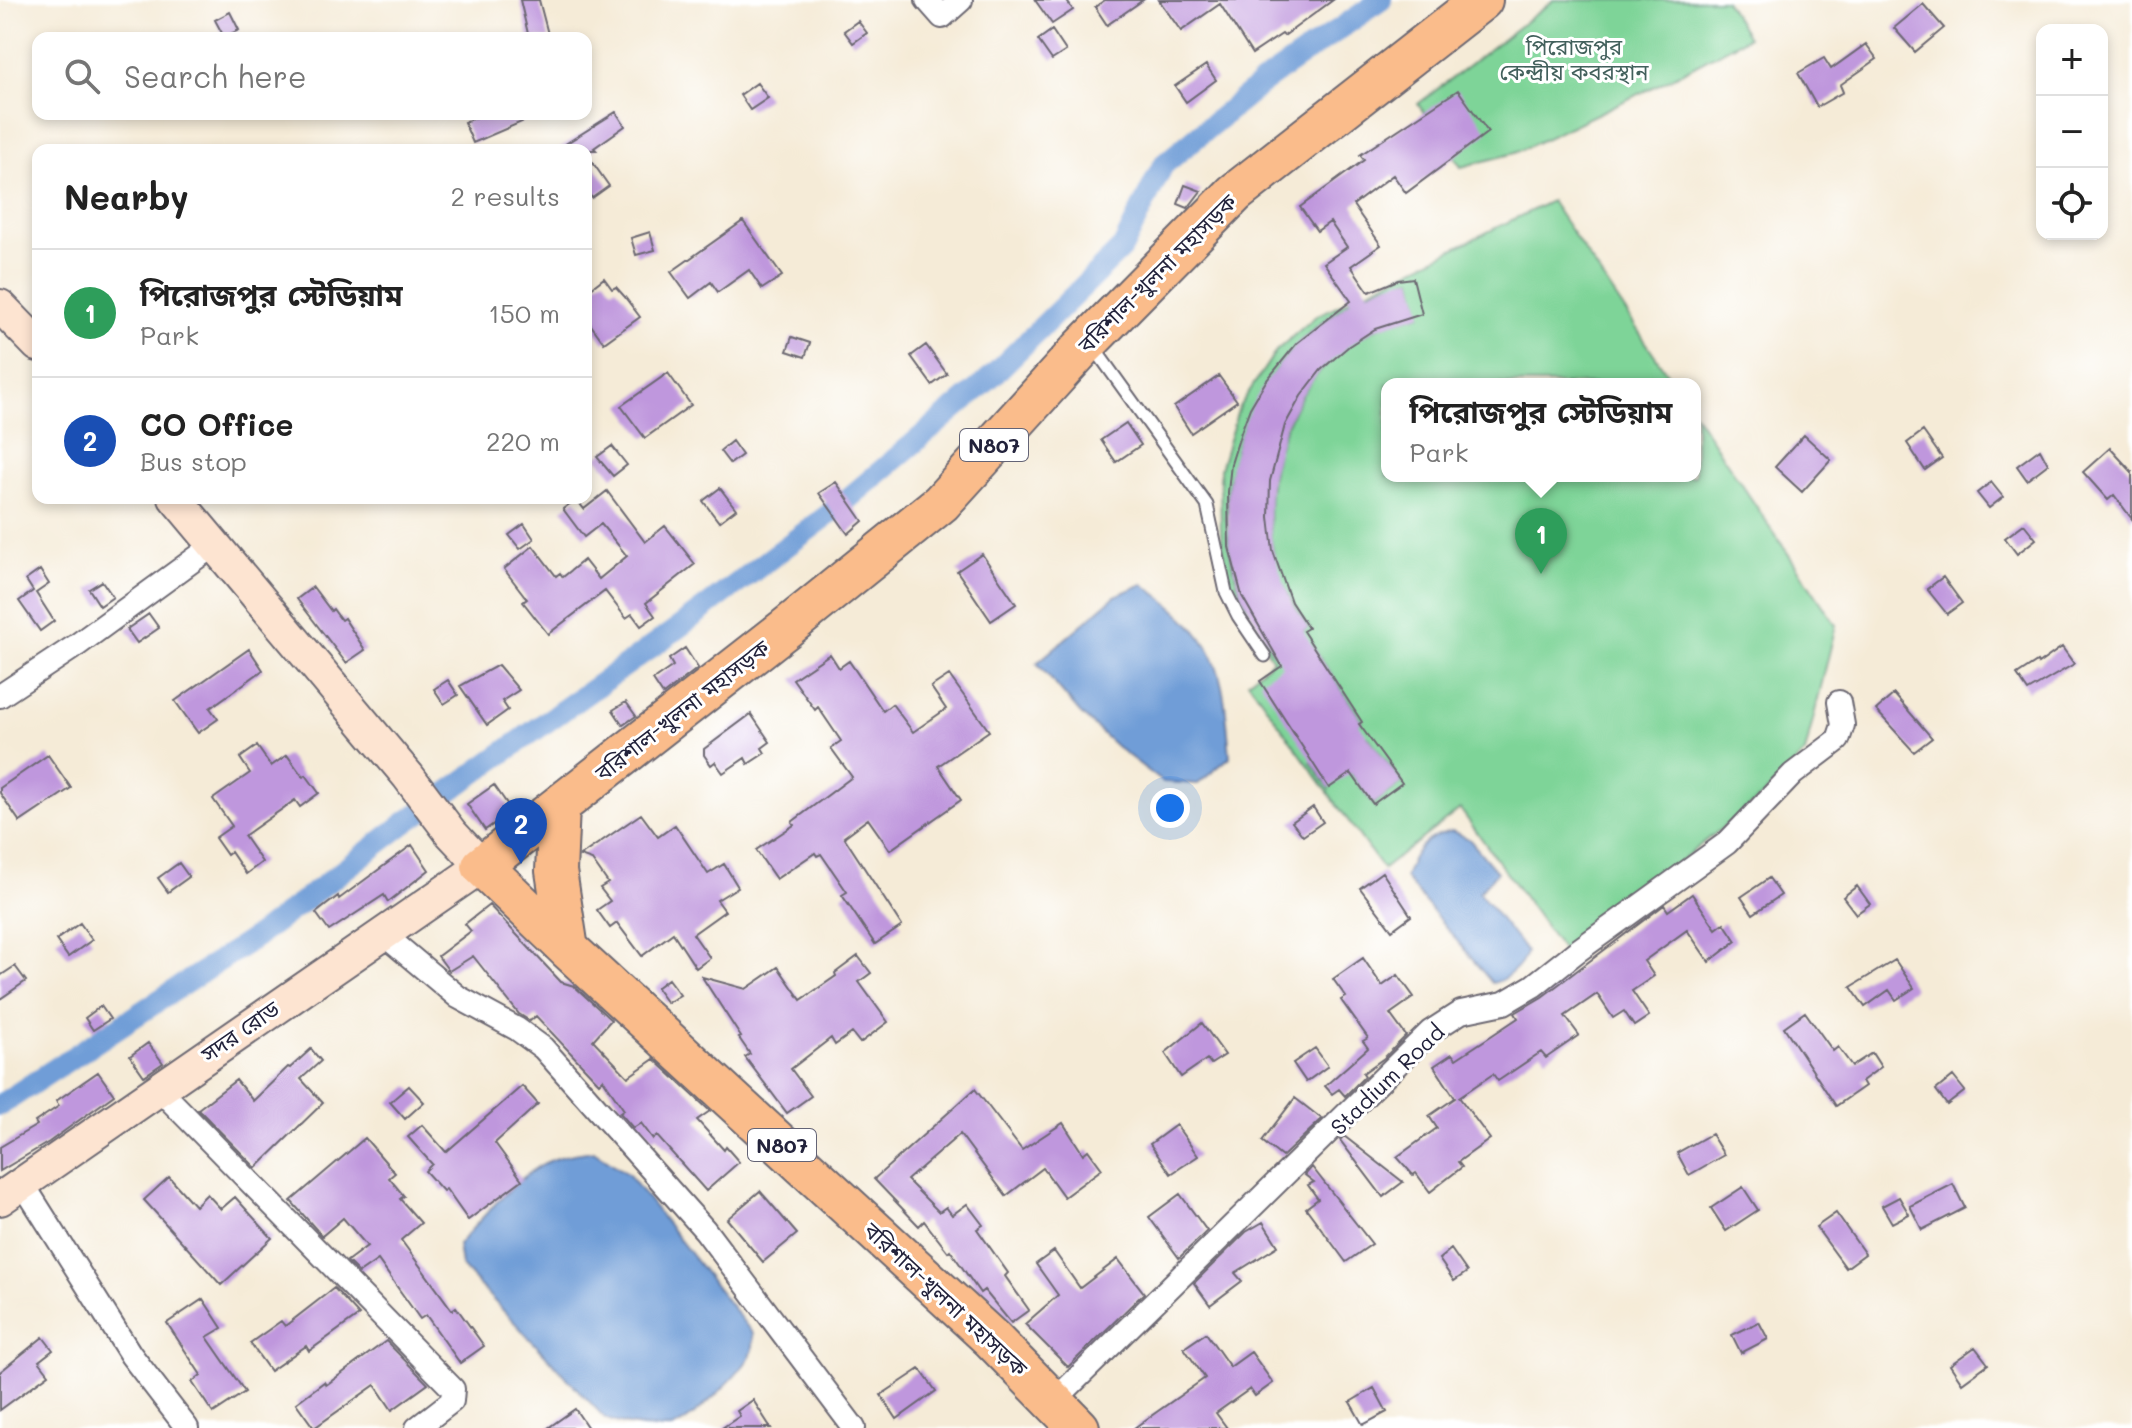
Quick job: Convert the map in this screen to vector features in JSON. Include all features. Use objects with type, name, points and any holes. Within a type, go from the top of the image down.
[{"type":"highway","name":"বরিশাল-খুলনা মহাসড়ক","points":[[1066,1415],[992,1339],[482,866],[941,503],[1090,341],[1235,193],[1482,0]]},
{"type":"highway","points":[[559,807],[556,871],[568,949]]},
{"type":"street","points":[[927,0],[942,17],[961,0]]},
{"type":"street","points":[[0,306],[32,339]]},
{"type":"street","points":[[180,504],[408,776],[451,833],[482,866]]},
{"type":"street","points":[[0,696],[77,645],[214,545]]},
{"type":"street","name":"Stadium Road","points":[[1066,1415],[1430,1032],[1461,1012],[1504,1003],[1533,986],[1727,843],[1793,774],[1838,740],[1843,725],[1839,702]]},
{"type":"street","name":"সদর রোড","points":[[11,1191],[482,866]]},
{"type":"street","points":[[382,933],[458,997],[517,1029],[553,1059],[705,1230],[854,1428]]},
{"type":"street","points":[[158,1088],[453,1389],[452,1401],[417,1428]]},
{"type":"street","points":[[11,1191],[187,1428]]},
{"type":"lane","points":[[1090,341],[1207,505],[1226,592],[1265,656]]},
{"type":"green space","name":"পিরোজপুর কেন্দ্রীয় কবরস্থান","points":[[1554,0],[1725,0],[1748,37],[1668,80],[1515,153],[1461,167],[1418,104]]},
{"type":"green space","points":[[1551,201],[1670,378],[1381,378],[1381,482],[1701,482],[1701,424],[1836,625],[1805,753],[1763,796],[1564,952],[1460,809],[1383,869],[1248,681],[1273,660],[1231,593],[1221,534],[1220,469],[1239,407],[1276,351],[1316,316]],"holes":[[[1413,278],[1421,314],[1375,329],[1347,346],[1323,368],[1303,394],[1288,423],[1277,454],[1269,519],[1275,562],[1282,582],[1308,628],[1273,652],[1246,605],[1232,561],[1227,524],[1228,487],[1248,416],[1266,383],[1289,353],[1316,327],[1361,296]],[[1313,647],[1362,721],[1310,756]],[[1368,736],[1402,783],[1373,804],[1340,757]],[[1328,750],[1329,788],[1311,762]]]},
{"type":"water","points":[[1143,584],[1169,604],[1203,639],[1220,677],[1230,757],[1198,784],[1163,782],[1117,747],[1080,713],[1037,663],[1115,596]]},
{"type":"water","points":[[1452,831],[1469,839],[1497,872],[1479,892],[1526,952],[1517,967],[1497,982],[1492,983],[1405,878],[1416,853],[1427,841]]},
{"type":"water","points":[[594,1151],[629,1175],[753,1334],[752,1352],[739,1371],[703,1407],[671,1428],[628,1425],[605,1418],[461,1266],[458,1245],[523,1178],[551,1160]]},
{"type":"building","points":[[520,0],[539,0],[547,32],[528,32]]},
{"type":"building","points":[[1035,0],[1066,0],[1073,10],[1052,24]]},
{"type":"building","points":[[1105,0],[1143,0],[1107,25],[1095,7]]},
{"type":"building","points":[[1159,0],[1333,0],[1284,36],[1282,34],[1252,54],[1220,4],[1181,31]]},
{"type":"building","points":[[1923,4],[1944,28],[1915,52],[1894,28]]},
{"type":"building","points":[[230,12],[239,30],[221,32],[215,20]]},
{"type":"building","points":[[858,21],[867,33],[853,43],[844,31]]},
{"type":"building","points":[[1052,30],[1066,51],[1052,60],[1038,40]]},
{"type":"building","points":[[1866,44],[1877,59],[1840,85],[1843,92],[1817,107],[1798,73],[1824,58],[1831,69]]},
{"type":"building","points":[[1206,65],[1216,80],[1186,102],[1175,86]]},
{"type":"building","points":[[757,83],[768,98],[750,110],[740,95]]},
{"type":"building","points":[[1458,90],[1488,132],[1406,193],[1393,175],[1353,205],[1381,245],[1351,266],[1369,292],[1398,280],[1413,278],[1422,314],[1375,329],[1321,370],[1301,396],[1285,425],[1270,481],[1269,517],[1273,551],[1291,602],[1308,628],[1303,631],[1362,722],[1359,724],[1402,783],[1373,804],[1351,773],[1329,788],[1260,681],[1282,666],[1242,596],[1229,547],[1231,464],[1250,408],[1266,381],[1297,343],[1351,301],[1324,263],[1347,247],[1330,222],[1317,231],[1300,207],[1364,160],[1360,155]]},
{"type":"building","points":[[616,112],[625,126],[594,148],[596,150],[592,150],[592,144],[565,144]]},
{"type":"building","points":[[469,120],[526,120],[473,143],[464,122]]},
{"type":"building","points":[[592,162],[609,186],[592,198]]},
{"type":"building","points":[[1185,185],[1201,191],[1188,208],[1178,204]]},
{"type":"building","points":[[743,221],[782,276],[762,289],[749,270],[718,292],[711,282],[690,298],[671,272]]},
{"type":"building","points":[[650,232],[655,250],[636,255],[631,238]]},
{"type":"building","points":[[604,278],[612,289],[616,287],[640,317],[604,343],[592,326],[592,287]]},
{"type":"building","points":[[792,337],[810,343],[805,357],[787,351]]},
{"type":"building","points":[[926,345],[947,374],[932,385],[911,356]]},
{"type":"building","points":[[668,373],[691,405],[645,438],[621,406]]},
{"type":"building","points":[[1219,376],[1237,401],[1191,433],[1174,407]]},
{"type":"building","points":[[1126,423],[1141,445],[1116,462],[1101,440]]},
{"type":"building","points":[[1923,431],[1942,458],[1925,470],[1907,443]]},
{"type":"building","points":[[1804,435],[1831,460],[1802,492],[1775,467]]},
{"type":"building","points":[[732,441],[742,455],[730,464],[720,451]]},
{"type":"building","points":[[612,446],[627,465],[613,476],[597,457]]},
{"type":"building","points":[[2110,448],[2132,472],[2132,519],[2114,495],[2108,500],[2083,472]]},
{"type":"building","points":[[2040,449],[2048,464],[2027,480],[2017,466]]},
{"type":"building","points":[[836,482],[863,521],[848,534],[819,493]]},
{"type":"building","points":[[1991,482],[2003,497],[1989,508],[1977,493]]},
{"type":"building","points":[[720,488],[736,509],[719,522],[703,501]]},
{"type":"building","points":[[607,491],[645,542],[665,526],[695,564],[646,603],[655,616],[641,626],[632,614],[626,618],[605,591],[548,634],[523,602],[527,599],[504,569],[533,546],[556,576],[560,573],[563,577],[584,560],[599,579],[627,556],[601,524],[584,537],[563,509],[570,504],[580,504],[584,509]]},
{"type":"building","points":[[524,524],[534,539],[520,549],[509,535]]},
{"type":"building","points":[[2024,524],[2036,539],[2017,554],[2005,538]]},
{"type":"building","points":[[982,554],[1016,604],[991,621],[957,571]]},
{"type":"building","points":[[40,570],[49,584],[36,593],[54,621],[40,631],[19,601],[33,591],[26,580]]},
{"type":"building","points":[[1943,577],[1962,603],[1947,614],[1927,589]]},
{"type":"building","points":[[102,581],[113,597],[100,606],[89,589]]},
{"type":"building","points":[[313,587],[331,611],[333,609],[341,620],[344,618],[365,650],[346,663],[297,599]]},
{"type":"building","points":[[149,614],[159,628],[137,643],[127,629]]},
{"type":"building","points":[[2062,647],[2074,664],[2028,691],[2017,675]]},
{"type":"building","points":[[685,648],[698,668],[663,695],[653,680],[673,666],[669,659]]},
{"type":"building","points":[[249,649],[263,670],[210,708],[218,719],[198,733],[175,701]]},
{"type":"building","points":[[830,654],[839,668],[849,661],[883,711],[892,704],[913,732],[946,709],[931,687],[949,675],[989,731],[938,766],[961,800],[890,850],[868,819],[844,837],[902,926],[875,944],[842,895],[847,892],[821,854],[817,856],[815,853],[776,879],[756,850],[794,825],[792,822],[852,777],[831,748],[841,741],[818,707],[815,710],[793,679]]},
{"type":"building","points":[[498,665],[519,690],[502,701],[508,710],[487,725],[460,686]]},
{"type":"building","points":[[448,680],[458,695],[444,704],[434,689]]},
{"type":"building","points":[[1894,694],[1932,738],[1914,752],[1876,710]]},
{"type":"building","points":[[626,702],[636,716],[623,725],[613,710]]},
{"type":"building","points":[[751,714],[770,742],[762,748],[765,753],[748,764],[745,758],[723,773],[715,762],[711,765],[704,755],[704,749]]},
{"type":"building","points":[[257,746],[271,766],[287,755],[319,793],[300,807],[295,800],[244,836],[262,862],[246,874],[231,852],[227,855],[215,838],[232,826],[213,799],[250,773],[240,758]]},
{"type":"building","points":[[48,755],[71,788],[20,822],[0,793],[0,788]]},
{"type":"building","points":[[494,785],[512,811],[485,830],[467,804]]},
{"type":"building","points":[[1313,807],[1323,822],[1303,836],[1292,822]]},
{"type":"building","points":[[641,814],[658,837],[675,825],[708,874],[724,864],[738,887],[717,900],[725,911],[693,934],[710,958],[696,968],[673,933],[642,956],[617,923],[610,928],[597,910],[610,901],[600,888],[608,883],[592,860],[580,856]]},
{"type":"building","points":[[412,845],[429,870],[388,902],[384,895],[329,931],[316,913]]},
{"type":"building","points":[[179,863],[189,877],[168,892],[158,878]]},
{"type":"building","points":[[1382,872],[1411,916],[1392,930],[1360,888]]},
{"type":"building","points":[[1769,878],[1781,895],[1753,914],[1741,897]]},
{"type":"building","points":[[1857,886],[1870,904],[1856,914],[1843,897]]},
{"type":"building","points":[[1692,894],[1716,929],[1724,923],[1736,941],[1709,962],[1687,930],[1644,961],[1654,976],[1632,991],[1649,1016],[1634,1026],[1624,1011],[1613,1018],[1597,994],[1565,1016],[1579,1035],[1546,1058],[1541,1052],[1498,1081],[1493,1074],[1459,1097],[1490,1139],[1458,1162],[1462,1167],[1430,1192],[1416,1173],[1413,1175],[1397,1157],[1437,1128],[1429,1116],[1455,1098],[1434,1066],[1452,1054],[1456,1059],[1518,1018],[1515,1013],[1542,997],[1664,905],[1668,911]]},
{"type":"building","points":[[489,905],[561,982],[574,986],[611,1020],[593,1040],[628,1077],[654,1059],[710,1111],[697,1120],[739,1162],[706,1191],[657,1136],[653,1139],[641,1123],[633,1128],[620,1113],[624,1110],[603,1079],[599,1083],[536,1016],[530,1021],[519,1014],[473,956],[449,971],[438,956],[471,931],[465,924]]},
{"type":"building","points":[[80,923],[92,940],[68,957],[56,940]]},
{"type":"building","points":[[858,956],[871,973],[859,982],[888,1022],[860,1043],[852,1033],[835,1045],[831,1038],[791,1069],[811,1096],[787,1113],[745,1057],[750,1054],[741,1037],[702,977],[746,989],[778,967],[801,1000]]},
{"type":"building","points":[[1363,958],[1382,986],[1398,975],[1414,997],[1390,1014],[1406,1036],[1363,1073],[1365,1076],[1345,1096],[1339,1089],[1332,1094],[1325,1086],[1368,1048],[1363,1041],[1368,1038],[1341,1000],[1346,997],[1333,979]]},
{"type":"building","points":[[1895,960],[1914,988],[1896,1000],[1889,990],[1865,1007],[1851,987]]},
{"type":"building","points":[[15,966],[26,981],[0,999],[0,976]]},
{"type":"building","points":[[668,979],[680,995],[667,1003],[656,988]]},
{"type":"building","points":[[101,1006],[110,1019],[93,1030],[85,1018]]},
{"type":"building","points":[[1805,1012],[1833,1051],[1838,1047],[1852,1066],[1872,1053],[1881,1067],[1862,1081],[1865,1086],[1836,1106],[1784,1027]]},
{"type":"building","points":[[1202,1023],[1225,1055],[1211,1064],[1207,1059],[1181,1077],[1165,1053]]},
{"type":"building","points":[[148,1043],[163,1063],[144,1076],[130,1056]]},
{"type":"building","points":[[1315,1048],[1328,1066],[1306,1082],[1293,1063]]},
{"type":"building","points":[[311,1049],[321,1061],[301,1079],[323,1103],[256,1168],[198,1109],[236,1080],[253,1101]]},
{"type":"building","points":[[98,1072],[114,1095],[49,1142],[0,1171],[0,1147],[37,1125],[35,1122],[59,1106],[56,1101]]},
{"type":"building","points":[[1953,1076],[1965,1091],[1947,1105],[1936,1090]]},
{"type":"building","points":[[409,1086],[424,1102],[405,1119],[390,1102]]},
{"type":"building","points":[[522,1086],[538,1104],[495,1143],[522,1180],[468,1220],[446,1189],[443,1191],[425,1171],[432,1164],[408,1137],[422,1125],[446,1152]]},
{"type":"building","points":[[975,1089],[1022,1150],[1063,1123],[1083,1154],[1088,1150],[1102,1169],[1064,1197],[1043,1168],[1006,1196],[960,1134],[907,1180],[939,1212],[946,1207],[952,1215],[967,1204],[983,1225],[977,1229],[1029,1310],[1011,1323],[984,1290],[980,1293],[950,1250],[948,1252],[924,1221],[919,1226],[874,1179]]},
{"type":"building","points":[[1295,1098],[1322,1119],[1282,1157],[1262,1141]]},
{"type":"building","points":[[1176,1125],[1198,1156],[1171,1174],[1150,1144]]},
{"type":"building","points":[[1711,1134],[1724,1155],[1689,1175],[1677,1153]]},
{"type":"building","points":[[1344,1136],[1403,1182],[1383,1197],[1340,1140]]},
{"type":"building","points":[[365,1138],[395,1173],[389,1178],[404,1196],[400,1199],[421,1223],[401,1240],[452,1310],[456,1307],[484,1346],[460,1363],[426,1315],[420,1319],[378,1260],[359,1273],[347,1261],[367,1246],[343,1218],[322,1236],[291,1201]]},
{"type":"building","points":[[1312,1167],[1372,1244],[1346,1262],[1306,1208],[1318,1199],[1308,1185],[1314,1182],[1305,1175]]},
{"type":"building","points":[[169,1177],[195,1206],[207,1194],[221,1209],[235,1197],[272,1238],[221,1285],[144,1200]]},
{"type":"building","points":[[1953,1184],[1965,1208],[1922,1230],[1910,1206]]},
{"type":"building","points":[[1743,1187],[1758,1210],[1726,1231],[1711,1208]]},
{"type":"building","points":[[760,1191],[797,1234],[763,1262],[727,1219]]},
{"type":"building","points":[[1180,1194],[1207,1231],[1179,1258],[1149,1217]]},
{"type":"building","points":[[1899,1197],[1909,1214],[1892,1223],[1882,1206]]},
{"type":"building","points":[[1836,1213],[1865,1254],[1846,1268],[1816,1227]]},
{"type":"building","points":[[1263,1222],[1278,1246],[1235,1273],[1242,1281],[1210,1305],[1194,1283],[1246,1232]]},
{"type":"building","points":[[1451,1249],[1467,1272],[1454,1281],[1439,1259]]},
{"type":"building","points":[[1054,1251],[1080,1288],[1118,1259],[1144,1293],[1068,1367],[1025,1324],[1058,1295],[1036,1264]]},
{"type":"building","points":[[334,1288],[359,1315],[309,1351],[306,1346],[270,1371],[250,1343],[281,1321],[285,1326]]},
{"type":"building","points":[[203,1299],[222,1328],[207,1337],[245,1392],[213,1413],[192,1382],[201,1375],[167,1323]]},
{"type":"building","points":[[1759,1322],[1768,1339],[1741,1353],[1732,1335]]},
{"type":"building","points":[[1206,1333],[1230,1367],[1251,1352],[1273,1383],[1255,1396],[1250,1389],[1216,1413],[1227,1428],[1134,1428],[1205,1378],[1184,1348]]},
{"type":"building","points":[[43,1337],[53,1350],[39,1361],[49,1374],[0,1410],[0,1372]]},
{"type":"building","points":[[386,1341],[428,1384],[392,1410],[375,1385],[314,1428],[296,1403]]},
{"type":"building","points":[[1975,1347],[1988,1364],[1962,1383],[1950,1365]]},
{"type":"building","points":[[920,1369],[936,1391],[897,1419],[881,1395]]},
{"type":"building","points":[[1374,1388],[1387,1412],[1363,1425],[1350,1402]]},
{"type":"building","points":[[753,1400],[771,1428],[722,1428],[740,1416],[737,1411]]},
{"type":"building","points":[[575,1409],[588,1428],[548,1428]]},
{"type":"waterway","points":[[0,1105],[260,934],[405,823],[678,628],[836,509],[986,382],[1123,247],[1163,165],[1262,83],[1381,0]]},
{"type":"place","name":"পিরোজপুর স্টেডিয়াম","points":[[1541,574]]},
{"type":"place","name":"CO Office","points":[[521,864]]}]
